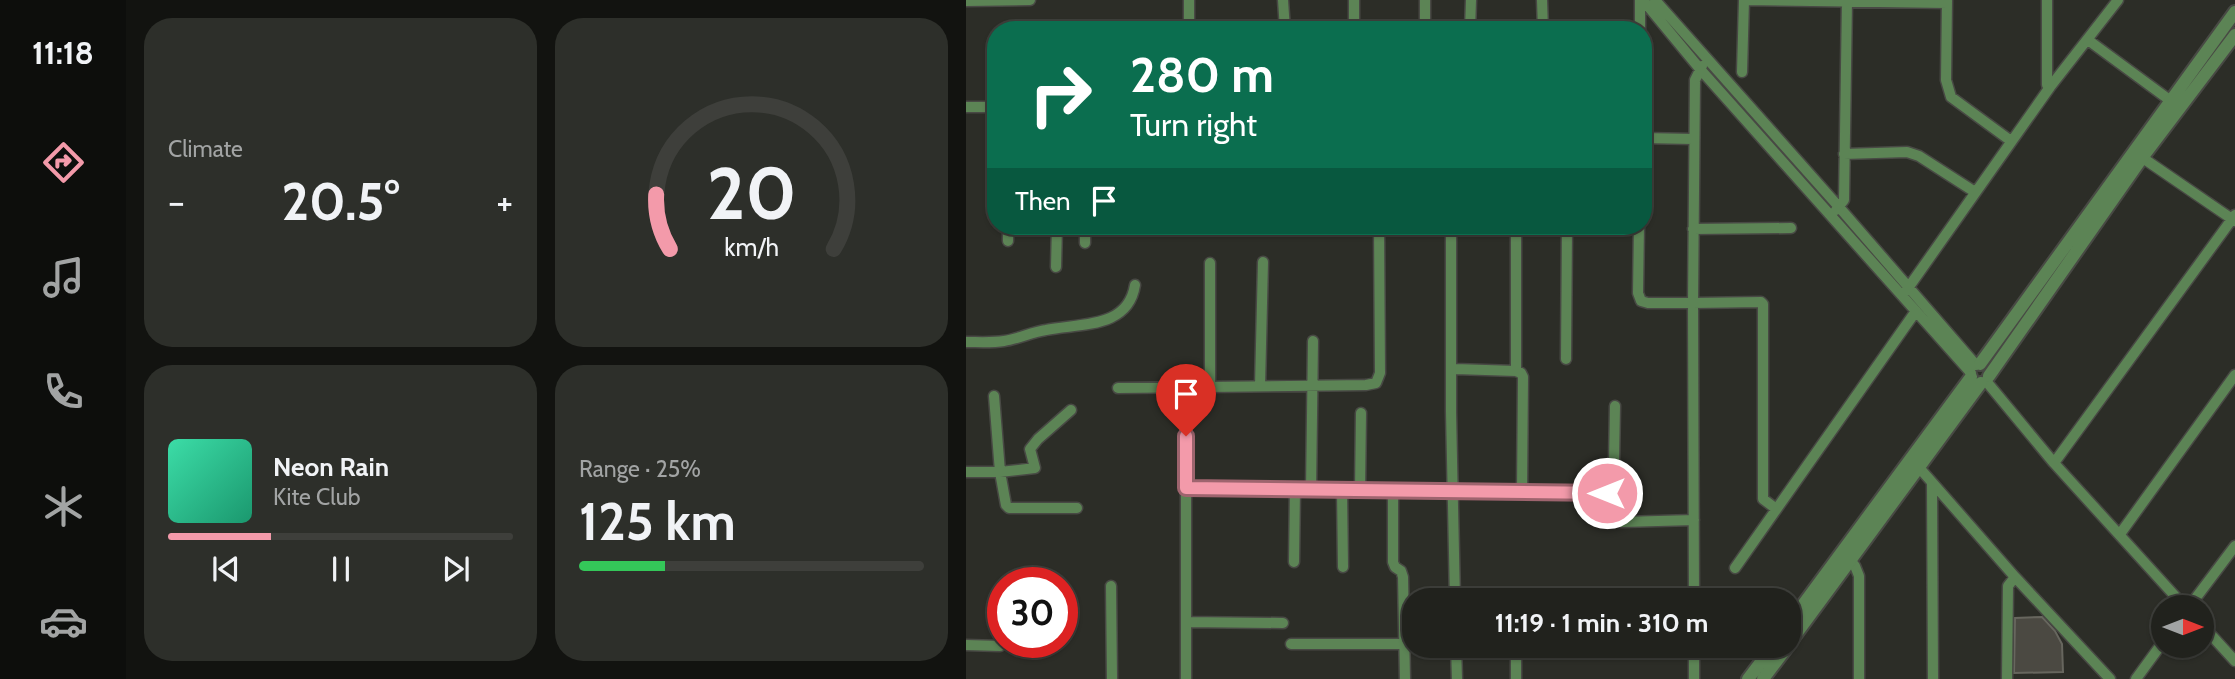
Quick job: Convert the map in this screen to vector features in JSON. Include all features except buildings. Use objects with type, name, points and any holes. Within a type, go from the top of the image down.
[{"type":"street","points":[[966,1],[1030,0]]},
{"type":"street","points":[[1189,0],[1189,21]]},
{"type":"street","points":[[1283,0],[1284,21]]},
{"type":"street","points":[[1354,0],[1354,21]]},
{"type":"street","points":[[1425,0],[1425,21]]},
{"type":"street","points":[[1471,0],[1471,21]]},
{"type":"street","points":[[1542,0],[1543,21]]},
{"type":"street","points":[[1641,21],[1642,0]]},
{"type":"street","points":[[1642,0],[1839,207],[1905,292],[1916,311],[1979,374]]},
{"type":"street","points":[[1655,0],[1704,65],[1831,215],[1905,292],[2054,463],[2176,595]]},
{"type":"street","points":[[1742,72],[1744,0],[1947,2],[1946,80],[1951,96],[2011,141]]},
{"type":"street","points":[[2047,0],[2047,85],[2050,87]]},
{"type":"street","points":[[1905,292],[2050,87],[2118,0]]},
{"type":"street","points":[[1831,215],[1844,200],[1847,1]]},
{"type":"street","points":[[1801,625],[1846,557],[2175,104],[2235,12]]},
{"type":"street","points":[[2175,104],[2235,35]]},
{"type":"street","points":[[2088,40],[2175,104]]},
{"type":"street","points":[[1695,588],[1693,139],[1695,80],[1704,65]]},
{"type":"street","points":[[966,107],[987,107]]},
{"type":"street","points":[[1652,138],[1693,139]]},
{"type":"street","points":[[1844,154],[1907,152],[1919,156],[1975,192]]},
{"type":"street","points":[[2054,463],[2234,218],[2138,155]]},
{"type":"street","points":[[1693,229],[1791,228]]},
{"type":"street","points":[[1008,235],[1008,241]]},
{"type":"street","points":[[1056,267],[1057,235]]},
{"type":"street","points":[[1085,235],[1085,243]]},
{"type":"street","points":[[1118,388],[1376,383],[1380,373],[1379,235]]},
{"type":"street","points":[[1451,235],[1455,588]]},
{"type":"street","points":[[1516,235],[1516,371]]},
{"type":"street","points":[[1566,359],[1567,235]]},
{"type":"street","points":[[1639,235],[1638,293],[1641,301],[1763,304],[1763,499],[1775,508]]},
{"type":"street","points":[[1260,386],[1263,262]]},
{"type":"street","points":[[1210,263],[1210,387]]},
{"type":"street","points":[[966,342],[1005,341],[1034,332],[1107,320],[1133,298],[1135,285]]},
{"type":"street","points":[[1735,568],[1916,311]]},
{"type":"street","points":[[1311,490],[1312,341]]},
{"type":"street","points":[[1455,369],[1521,373],[1522,492]]},
{"type":"street","points":[[2120,534],[2235,375]]},
{"type":"street","points":[[994,396],[1000,472],[1004,501],[1009,508],[1077,508]]},
{"type":"street","points":[[1615,406],[1613,518],[1616,521],[1695,520]]},
{"type":"street","points":[[966,472],[1035,468],[1030,449],[1071,410]]},
{"type":"street","points":[[1186,410],[1186,679]]},
{"type":"street","points":[[1360,413],[1360,490]]},
{"type":"street","points":[[1915,463],[2015,577],[2110,679]]},
{"type":"street","points":[[1932,484],[1933,679]]},
{"type":"street","points":[[1186,488],[1453,490],[1607,493],[1612,496]]},
{"type":"street","points":[[1294,562],[1295,489]]},
{"type":"street","points":[[1342,490],[1343,567]]},
{"type":"street","points":[[1393,490],[1393,562],[1401,571],[1403,588]]},
{"type":"street","points":[[2196,595],[2235,546]]},
{"type":"street","points":[[1801,610],[1846,557]]},
{"type":"street","points":[[1846,557],[1859,576],[1859,679]]},
{"type":"street","points":[[2007,679],[2008,586],[2015,577]]},
{"type":"street","points":[[1111,586],[1112,679]]},
{"type":"street","points":[[1186,622],[1283,623]]},
{"type":"street","points":[[2214,638],[2235,661]]},
{"type":"street","points":[[1291,644],[1402,644]]},
{"type":"street","points":[[966,645],[987,646]]},
{"type":"street","points":[[1404,658],[1405,679]]},
{"type":"street","points":[[1456,658],[1457,679]]},
{"type":"street","points":[[1517,658],[1517,679]]},
{"type":"street","points":[[1695,658],[1695,679]]},
{"type":"street","points":[[1748,679],[1764,658]]},
{"type":"street","points":[[1763,679],[1778,658]]},
{"type":"street","points":[[2136,679],[2151,658]]},
{"type":"route","points":[[1186,436],[1186,488],[1607,493]]}]
